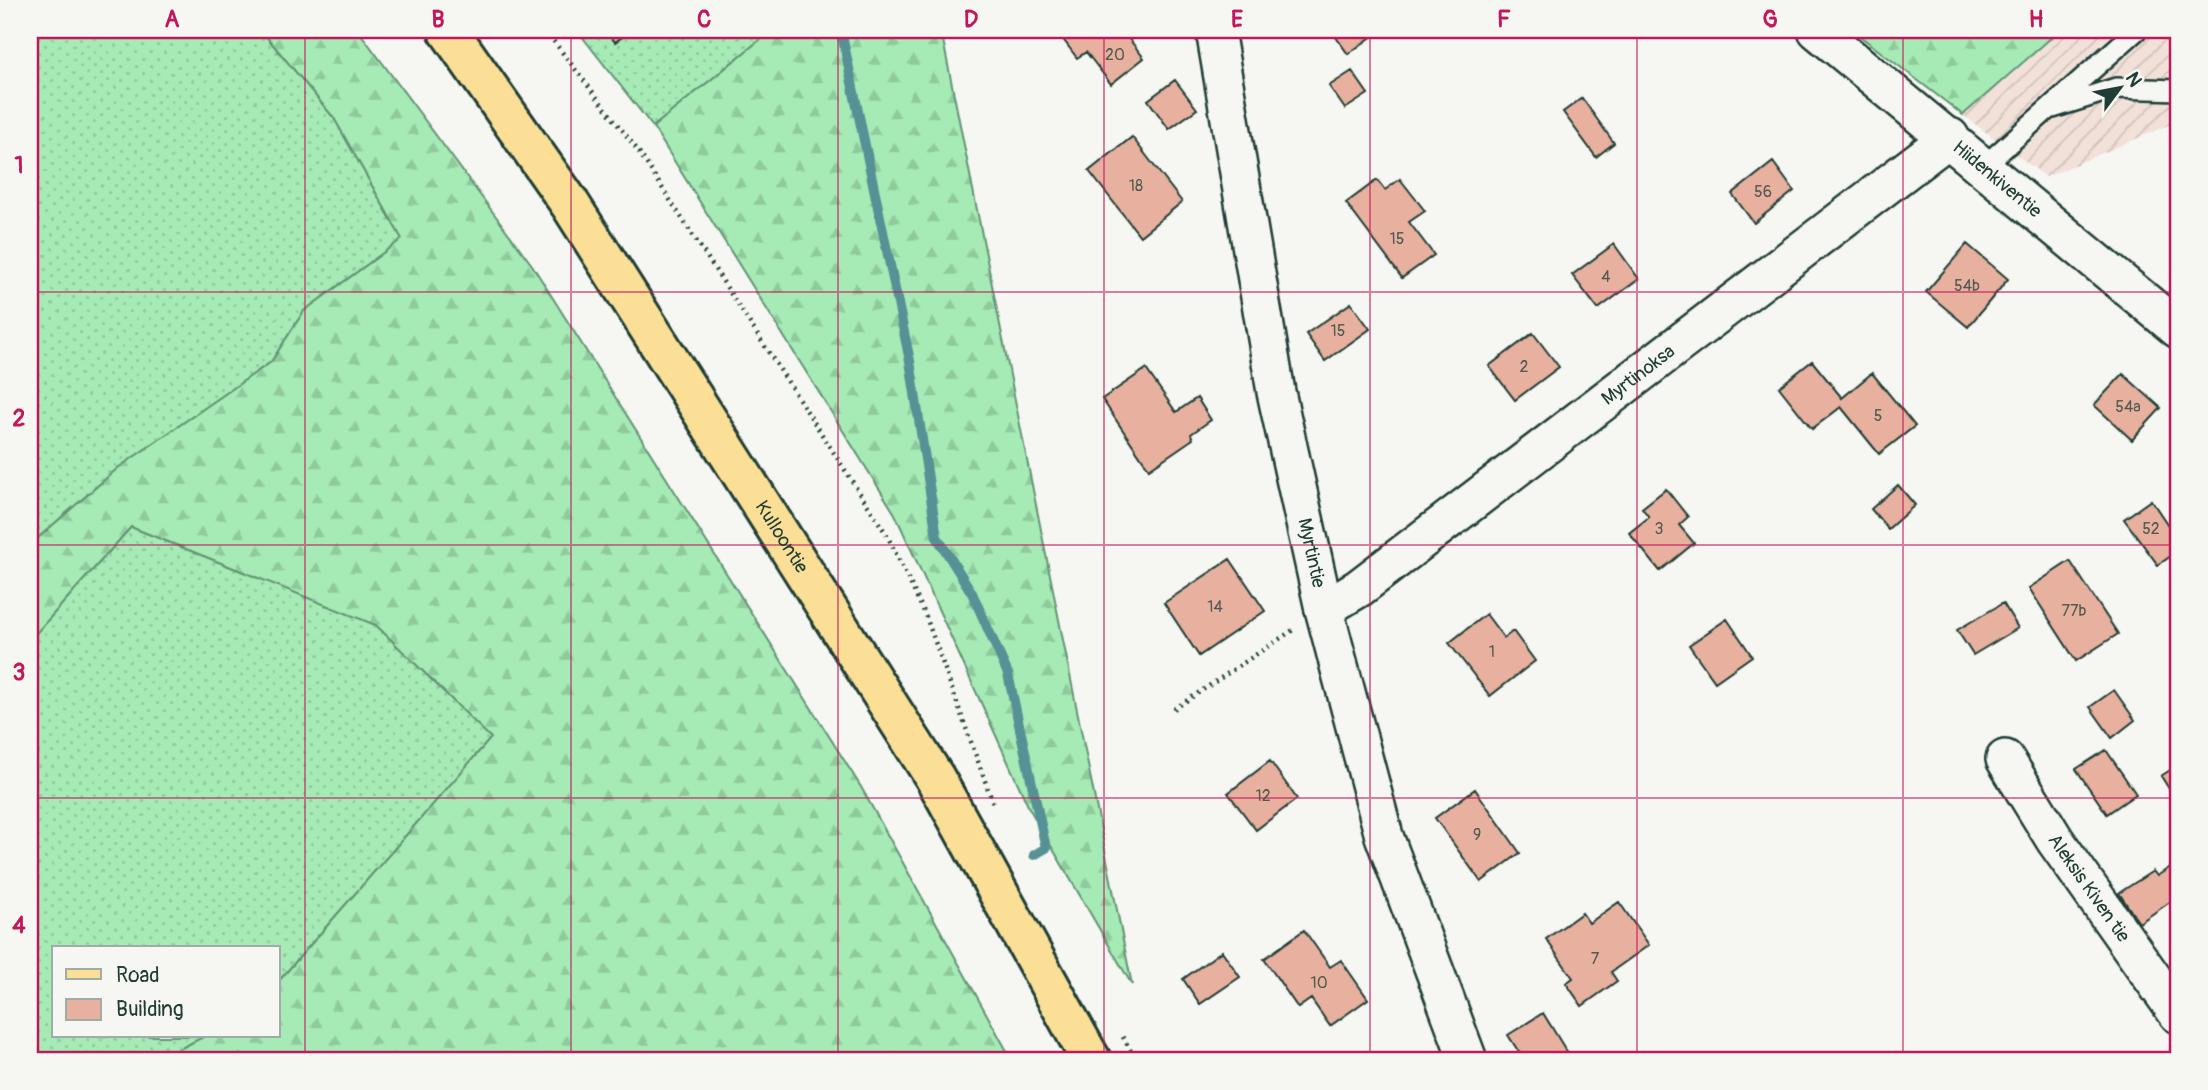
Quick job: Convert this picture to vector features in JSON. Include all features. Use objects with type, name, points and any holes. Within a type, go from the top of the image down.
[{"type":"main road","name":"Kulloontie","points":[[448,30],[570,204],[934,778],[1091,1060]]},
{"type":"street","name":"Myrtintie","points":[[1215,30],[1276,392],[1324,609],[1384,836],[1468,1060]]},
{"type":"street","name":"Hiidenkiventie","points":[[1817,30],[1950,137],[2178,329]]},
{"type":"street","name":"Myrtinoksa","points":[[1324,609],[1359,588],[1950,137]]},
{"type":"street","name":"Aleksis Kiven tie","points":[[2005,759],[2055,840],[2178,1014]]},
{"type":"lane","points":[[1984,166],[2137,30]]},
{"type":"lane","points":[[2045,110],[2116,88],[2178,90]]},
{"type":"path","points":[[545,30],[639,152],[887,535],[925,614],[995,808]]},
{"type":"path","points":[[1174,709],[1324,609]]},
{"type":"path","points":[[1116,1024],[1136,1060]]},
{"type":"shaded area","points":[[2060,30],[2178,30],[2178,121],[2046,177],[1963,115]]},
{"type":"green space","points":[[30,30],[261,30],[334,118],[402,239],[304,311],[271,362],[118,468],[30,545]]},
{"type":"green space","points":[[261,30],[358,30],[532,265],[861,787],[1012,1060],[158,1060],[201,1038],[280,1038],[280,980],[491,738],[376,625],[131,527],[30,640],[30,545],[118,468],[271,362],[304,311],[402,239],[334,118]]},
{"type":"green space","points":[[577,30],[772,30],[653,127]]},
{"type":"green space","points":[[772,30],[941,30],[1132,985],[1029,808],[895,514],[653,127]]},
{"type":"green space","points":[[1852,30],[2060,30],[1963,115]]},
{"type":"green space","points":[[131,527],[376,625],[491,738],[280,980],[280,946],[52,946],[52,1038],[201,1038],[158,1060],[30,1060],[30,640]]},
{"type":"building","points":[[606,30],[632,30],[615,42]]},
{"type":"building","points":[[1056,30],[1122,30],[1144,58],[1111,84],[1086,52],[1077,58]]},
{"type":"building","points":[[1331,30],[1381,30],[1348,54]]},
{"type":"building","points":[[1352,71],[1368,94],[1345,109],[1329,86]]},
{"type":"building","points":[[1175,80],[1197,109],[1169,129],[1148,100]]},
{"type":"building","points":[[1582,98],[1614,143],[1596,157],[1563,112]]},
{"type":"building","points":[[1132,137],[1182,202],[1140,236],[1089,171]]},
{"type":"building","points":[[1773,162],[1794,191],[1754,223],[1732,194]]},
{"type":"building","points":[[1400,179],[1425,211],[1409,222],[1434,255],[1402,278],[1346,203],[1377,180],[1385,190]]},
{"type":"building","points":[[1614,244],[1639,279],[1598,309],[1572,275]]},
{"type":"building","points":[[1967,244],[2008,279],[1968,327],[1926,292]]},
{"type":"building","points":[[1351,303],[1370,329],[1325,361],[1306,334]]},
{"type":"building","points":[[1533,333],[1559,367],[1515,400],[1489,366]]},
{"type":"building","points":[[1812,361],[1842,398],[1872,373],[1915,426],[1879,454],[1841,407],[1812,429],[1779,387]]},
{"type":"building","points":[[1146,369],[1176,412],[1197,398],[1211,420],[1191,434],[1193,439],[1149,469],[1102,399]]},
{"type":"building","points":[[2123,374],[2161,408],[2132,440],[2094,405]]},
{"type":"building","points":[[1898,485],[1915,505],[1888,529],[1871,509]]},
{"type":"building","points":[[1666,489],[1688,517],[1679,525],[1694,543],[1660,571],[1629,533],[1649,517],[1642,508]]},
{"type":"building","points":[[2151,500],[2178,540],[2178,551],[2158,565],[2124,519]]},
{"type":"building","points":[[1230,559],[1265,611],[1199,656],[1164,603]]},
{"type":"building","points":[[2070,561],[2118,634],[2076,661],[2029,588]]},
{"type":"building","points":[[2003,603],[2018,628],[1973,655],[1957,630]]},
{"type":"building","points":[[1486,614],[1504,638],[1513,631],[1535,661],[1490,696],[1449,643]]},
{"type":"building","points":[[1727,619],[1752,656],[1715,682],[1689,645]]},
{"type":"building","points":[[2114,690],[2135,720],[2112,738],[2090,707]]},
{"type":"building","points":[[2106,750],[2136,794],[2107,814],[2076,769]]},
{"type":"building","points":[[1270,761],[1297,799],[1256,830],[1228,793]]},
{"type":"building","points":[[2178,765],[2178,803],[2161,776]]},
{"type":"building","points":[[1475,789],[1520,853],[1481,882],[1435,818]]},
{"type":"building","points":[[2178,862],[2178,913],[2170,902],[2139,923],[2119,893],[2153,871],[2157,876]]},
{"type":"building","points":[[1619,902],[1649,945],[1611,972],[1617,981],[1582,1006],[1566,983],[1573,978],[1546,939],[1582,913],[1589,923]]},
{"type":"building","points":[[1304,930],[1330,967],[1341,960],[1368,999],[1330,1026],[1311,999],[1298,1008],[1264,959]]},
{"type":"building","points":[[1222,951],[1240,977],[1200,1004],[1183,979]]},
{"type":"building","points":[[1543,1013],[1570,1057],[1564,1060],[1524,1060],[1508,1035]]},
{"type":"waterway","points":[[841,30],[910,361],[937,537],[972,593],[1008,674],[1046,848],[1034,855]]}]
